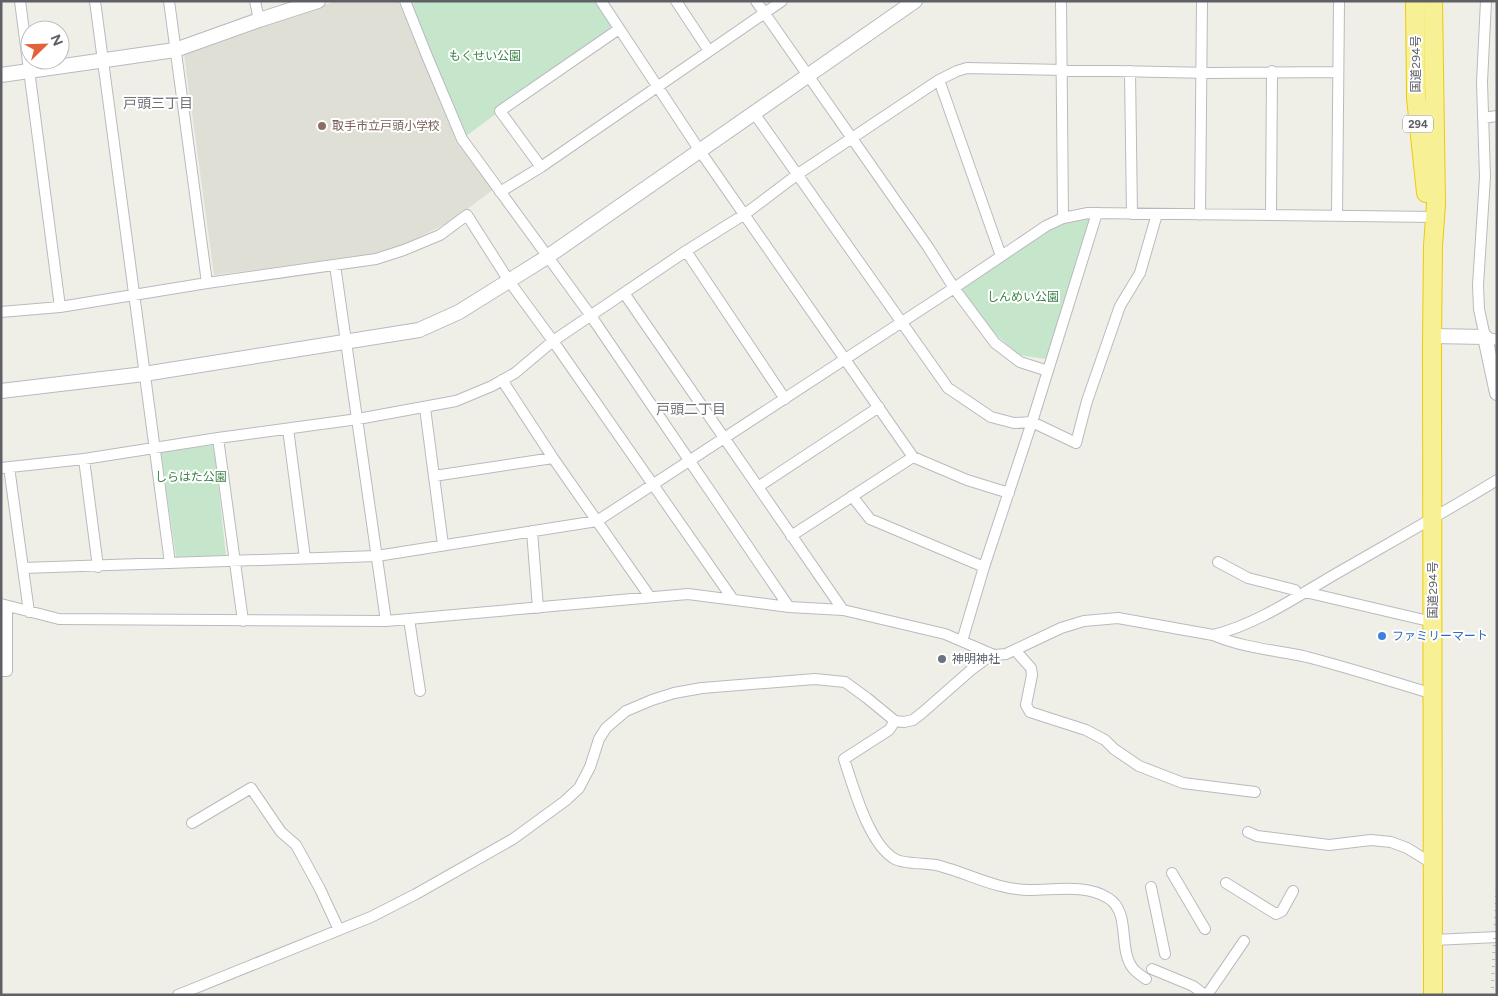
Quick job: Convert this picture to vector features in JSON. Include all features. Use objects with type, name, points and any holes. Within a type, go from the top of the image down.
[{"type":"highway","name":"国道294号","points":[[1415,1],[1416,98],[1432,217]]},
{"type":"highway","name":"国道294号","points":[[1433,1],[1433,995]]},
{"type":"street","points":[[20,1],[60,307]]},
{"type":"street","points":[[94,1],[170,563]]},
{"type":"street","points":[[169,1],[207,283]]},
{"type":"street","points":[[256,1],[259,20]]},
{"type":"street","points":[[1,75],[175,50],[318,1]]},
{"type":"street","points":[[405,1],[426,56],[462,138],[591,316],[789,607]]},
{"type":"street","points":[[601,1],[700,151],[913,457],[968,480],[1009,493]]},
{"type":"street","points":[[676,1],[709,51]]},
{"type":"street","points":[[756,1],[928,247],[954,288],[995,343],[1020,362],[1048,371]]},
{"type":"street","points":[[500,192],[541,167],[782,1]]},
{"type":"street","points":[[1,391],[144,374],[419,330],[459,312],[548,257],[915,1]]},
{"type":"street","points":[[1061,1],[1063,218]]},
{"type":"street","points":[[1200,215],[1202,1]]},
{"type":"street","points":[[1337,216],[1339,1]]},
{"type":"street","points":[[1486,1],[1482,82],[1485,177],[1478,285],[1479,308],[1491,339],[1497,393]]},
{"type":"street","points":[[541,167],[500,111],[619,29]]},
{"type":"street","points":[[29,612],[5,468],[84,459],[358,419],[456,401],[515,373],[553,341],[686,251],[745,214],[798,174],[939,80],[967,68],[1202,73],[1338,72]]},
{"type":"street","points":[[1130,71],[1132,214]]},
{"type":"street","points":[[1271,214],[1272,72]]},
{"type":"street","points":[[939,80],[1001,256]]},
{"type":"street","points":[[754,113],[948,388],[991,417],[1014,423],[1032,422],[1076,443],[1087,401],[1120,306],[1140,272],[1157,214]]},
{"type":"street","points":[[1483,118],[1497,116]]},
{"type":"street","points":[[23,568],[98,567],[236,560],[377,556],[597,521],[1046,226],[1063,218],[1088,213],[1432,217]]},
{"type":"street","points":[[962,641],[1097,213]]},
{"type":"street","points":[[1,312],[60,307],[207,283],[376,259],[440,235],[467,215],[509,281],[732,598]]},
{"type":"street","points":[[686,251],[784,399]]},
{"type":"street","points":[[336,265],[386,621]]},
{"type":"street","points":[[624,293],[726,438],[843,610]]},
{"type":"street","points":[[1432,336],[1491,339]]},
{"type":"street","points":[[502,380],[553,458],[650,597]]},
{"type":"street","points":[[758,487],[879,407]]},
{"type":"street","points":[[425,408],[443,545]]},
{"type":"street","points":[[288,429],[305,558]]},
{"type":"street","points":[[218,438],[243,621]]},
{"type":"street","points":[[791,536],[913,457]]},
{"type":"street","points":[[434,476],[553,458]]},
{"type":"street","points":[[84,459],[98,567]]},
{"type":"street","points":[[1213,636],[1247,623],[1497,480]]},
{"type":"street","points":[[852,496],[870,519],[984,567]]},
{"type":"street","points":[[532,531],[538,608]]},
{"type":"street","points":[[1218,562],[1248,578],[1433,622]]},
{"type":"street","points":[[1,671],[7,671],[4,605],[59,619],[78,620],[386,621],[688,594],[732,598],[789,607],[843,610],[945,634],[994,655]]},
{"type":"street","points":[[178,995],[371,918],[532,827],[579,788],[590,766],[599,739],[606,728],[626,711],[674,693],[702,688],[815,678],[845,682],[895,721],[904,722],[912,720],[922,713],[971,670],[994,655],[1006,654],[1061,628],[1084,621],[1118,618],[1213,636],[1240,644],[1305,657],[1433,694]]},
{"type":"street","points":[[409,619],[420,691]]},
{"type":"street","points":[[1015,650],[1031,668],[1032,675],[1026,705],[1030,712],[1086,730],[1105,740],[1114,749],[1139,766],[1183,783],[1255,792]]},
{"type":"street","points":[[895,721],[889,730],[844,759],[861,808],[871,830],[884,850],[896,860],[937,865],[1006,888],[1029,890],[1083,889],[1108,897],[1117,904],[1121,916],[1124,947],[1132,968],[1146,979]]},
{"type":"street","points":[[192,823],[251,788],[280,832],[296,845],[320,889],[339,930]]},
{"type":"street","points":[[1248,832],[1257,836],[1329,845],[1371,840],[1391,842],[1407,848],[1433,864]]},
{"type":"street","points":[[1172,873],[1205,929]]},
{"type":"street","points":[[1226,883],[1276,914],[1282,911],[1293,891]]},
{"type":"street","points":[[1151,887],[1165,954]]},
{"type":"street","points":[[1434,940],[1497,937]]},
{"type":"street","points":[[1152,969],[1193,986],[1206,995],[1244,941]]},
{"type":"shaded area","name":"取手市立戸頭小学校","points":[[336,1],[398,1],[458,144],[494,189],[453,220],[400,247],[371,255],[214,275],[184,54]]},
{"type":"green space","name":"もくせい公園","points":[[405,1],[601,1],[619,29],[462,139]]},
{"type":"green space","name":"しんめい公園","points":[[1097,213],[1052,360],[1019,355],[993,332],[954,288],[1046,226]]},
{"type":"green space","name":"しらはた公園","points":[[214,445],[226,556],[176,557],[161,452]]},
{"type":"railway","points":[[1492,995],[1497,887]]},
{"type":"place","name":"取手市立戸頭小学校","points":[[322,126]]},
{"type":"place","name":"ファミリーマート","points":[[1382,636]]},
{"type":"place","name":"神明神社","points":[[942,659]]},
{"type":"district","name":"戸頭三丁目","points":[[158,103]]},
{"type":"district","name":"戸頭二丁目","points":[[691,409]]}]
